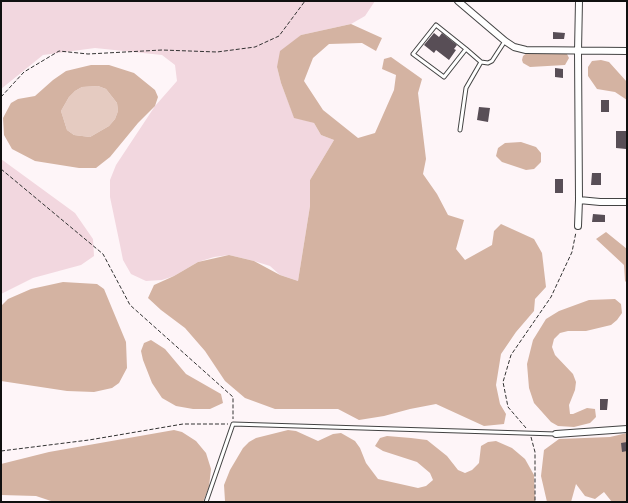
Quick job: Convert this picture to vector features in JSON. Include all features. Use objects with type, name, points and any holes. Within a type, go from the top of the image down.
[{"type":"street","points":[[458,1],[514,47],[526,50],[627,51]]},
{"type":"street","points":[[578,226],[579,1]]},
{"type":"street","points":[[579,200],[627,202]]},
{"type":"street","points":[[556,434],[627,429]]},
{"type":"lane","points":[[466,49],[444,77],[413,54],[436,25],[466,49],[481,62],[488,63],[492,61],[505,41]]},
{"type":"lane","points":[[460,130],[466,88],[481,62]]},
{"type":"lane","points":[[206,502],[233,424],[556,434]]},
{"type":"path","points":[[1,97],[24,72],[59,51],[88,54],[162,50],[217,52],[255,47],[279,36],[305,1]]},
{"type":"path","points":[[1,169],[103,254],[130,305],[233,397],[233,424],[183,424],[89,440],[1,451]]},
{"type":"path","points":[[534,502],[535,452],[531,434],[508,407],[503,382],[511,355],[550,298],[572,252],[578,226]]},
{"type":"shaded area","points":[[1,1],[375,1],[365,16],[351,24],[301,35],[277,67],[281,83],[294,117],[314,123],[321,135],[334,140],[310,180],[310,206],[298,281],[280,275],[270,266],[229,255],[214,257],[198,262],[174,276],[162,280],[146,281],[131,274],[123,260],[110,197],[110,180],[116,165],[155,106],[177,81],[175,65],[162,55],[95,48],[43,55],[1,89]]},
{"type":"shaded area","points":[[351,24],[382,38],[376,51],[362,43],[329,44],[313,58],[304,81],[323,110],[358,138],[375,133],[394,90],[396,75],[382,69],[384,59],[391,57],[422,79],[418,93],[426,159],[423,174],[437,194],[448,215],[464,220],[456,249],[465,260],[492,245],[494,231],[501,224],[534,239],[542,253],[546,287],[535,299],[534,311],[516,332],[501,354],[496,385],[500,404],[506,414],[504,424],[484,426],[436,404],[359,420],[338,409],[275,409],[245,398],[225,381],[205,351],[185,328],[148,298],[154,285],[174,276],[198,262],[229,255],[254,261],[280,275],[298,281],[310,206],[310,180],[334,140],[321,135],[314,123],[294,118],[281,83],[277,67],[280,51],[301,35]]},
{"type":"shaded area","points":[[564,52],[569,58],[565,65],[530,67],[523,63],[522,60],[523,56],[527,53]]},
{"type":"shaded area","points":[[601,60],[609,62],[627,82],[627,100],[615,92],[597,89],[588,76],[588,67],[592,61]]},
{"type":"shaded area","points":[[91,65],[109,65],[134,73],[155,90],[158,97],[155,106],[138,123],[110,157],[96,168],[79,168],[35,161],[12,149],[4,135],[3,118],[11,103],[18,99],[35,96],[66,71]],"holes":[[[98,86],[106,89],[117,103],[118,111],[115,119],[109,126],[90,137],[74,135],[67,130],[61,111],[69,97],[82,87]]]},
{"type":"shaded area","points":[[98,86],[106,89],[117,103],[118,111],[115,119],[109,126],[90,137],[74,135],[67,130],[61,111],[69,97],[75,91],[82,87]]},
{"type":"shaded area","points":[[521,142],[536,147],[541,153],[541,162],[534,169],[526,170],[502,162],[496,156],[498,148],[505,143]]},
{"type":"shaded area","points":[[1,159],[75,213],[93,239],[94,256],[81,265],[33,278],[1,294]]},
{"type":"shaded area","points":[[606,232],[627,249],[627,283],[625,281],[624,265],[596,239]]},
{"type":"shaded area","points":[[63,282],[97,284],[104,289],[126,342],[127,368],[119,383],[112,388],[94,392],[67,391],[1,381],[1,306],[8,299],[31,289]]},
{"type":"shaded area","points":[[615,299],[621,304],[622,313],[611,325],[586,331],[568,331],[560,333],[554,339],[552,347],[555,355],[573,374],[576,382],[575,390],[569,405],[570,414],[587,408],[595,409],[596,417],[590,423],[574,427],[558,426],[551,422],[534,403],[529,388],[527,364],[533,340],[546,319],[559,311],[589,300]]},
{"type":"shaded area","points":[[151,340],[165,349],[186,374],[221,394],[223,403],[210,409],[193,409],[176,406],[162,398],[152,383],[141,351],[144,343]]},
{"type":"shaded area","points":[[174,430],[182,432],[196,441],[206,453],[211,469],[209,487],[203,502],[54,502],[36,496],[1,495],[1,464],[49,452]]},
{"type":"shaded area","points":[[288,430],[296,431],[318,441],[333,434],[341,433],[355,441],[360,448],[366,463],[378,479],[418,488],[426,486],[433,480],[430,473],[417,462],[383,451],[375,446],[380,438],[387,436],[427,440],[447,456],[458,470],[465,473],[472,470],[479,463],[481,446],[488,442],[496,441],[512,448],[525,459],[534,475],[535,502],[225,501],[224,485],[230,470],[243,448],[256,438]]},
{"type":"shaded area","points":[[627,433],[627,502],[612,502],[604,492],[595,499],[585,496],[576,484],[571,502],[547,502],[541,476],[544,450],[559,439],[610,437]]},
{"type":"building","points":[[553,32],[565,33],[564,39],[553,39]]},
{"type":"building","points":[[434,33],[439,37],[442,33],[457,45],[454,49],[456,50],[449,60],[436,50],[434,53],[424,45]]},
{"type":"building","points":[[555,68],[563,69],[563,78],[555,77]]},
{"type":"building","points":[[601,100],[609,100],[609,112],[601,112]]},
{"type":"building","points":[[479,107],[490,108],[488,122],[477,120]]},
{"type":"building","points":[[616,131],[626,131],[626,149],[616,148]]},
{"type":"building","points":[[592,173],[601,173],[601,185],[591,185]]},
{"type":"building","points":[[555,179],[563,179],[563,193],[555,193]]},
{"type":"building","points":[[593,214],[605,215],[605,222],[592,222]]},
{"type":"building","points":[[600,399],[608,399],[607,410],[600,410]]},
{"type":"building","points":[[627,442],[627,451],[622,452],[621,443]]}]
